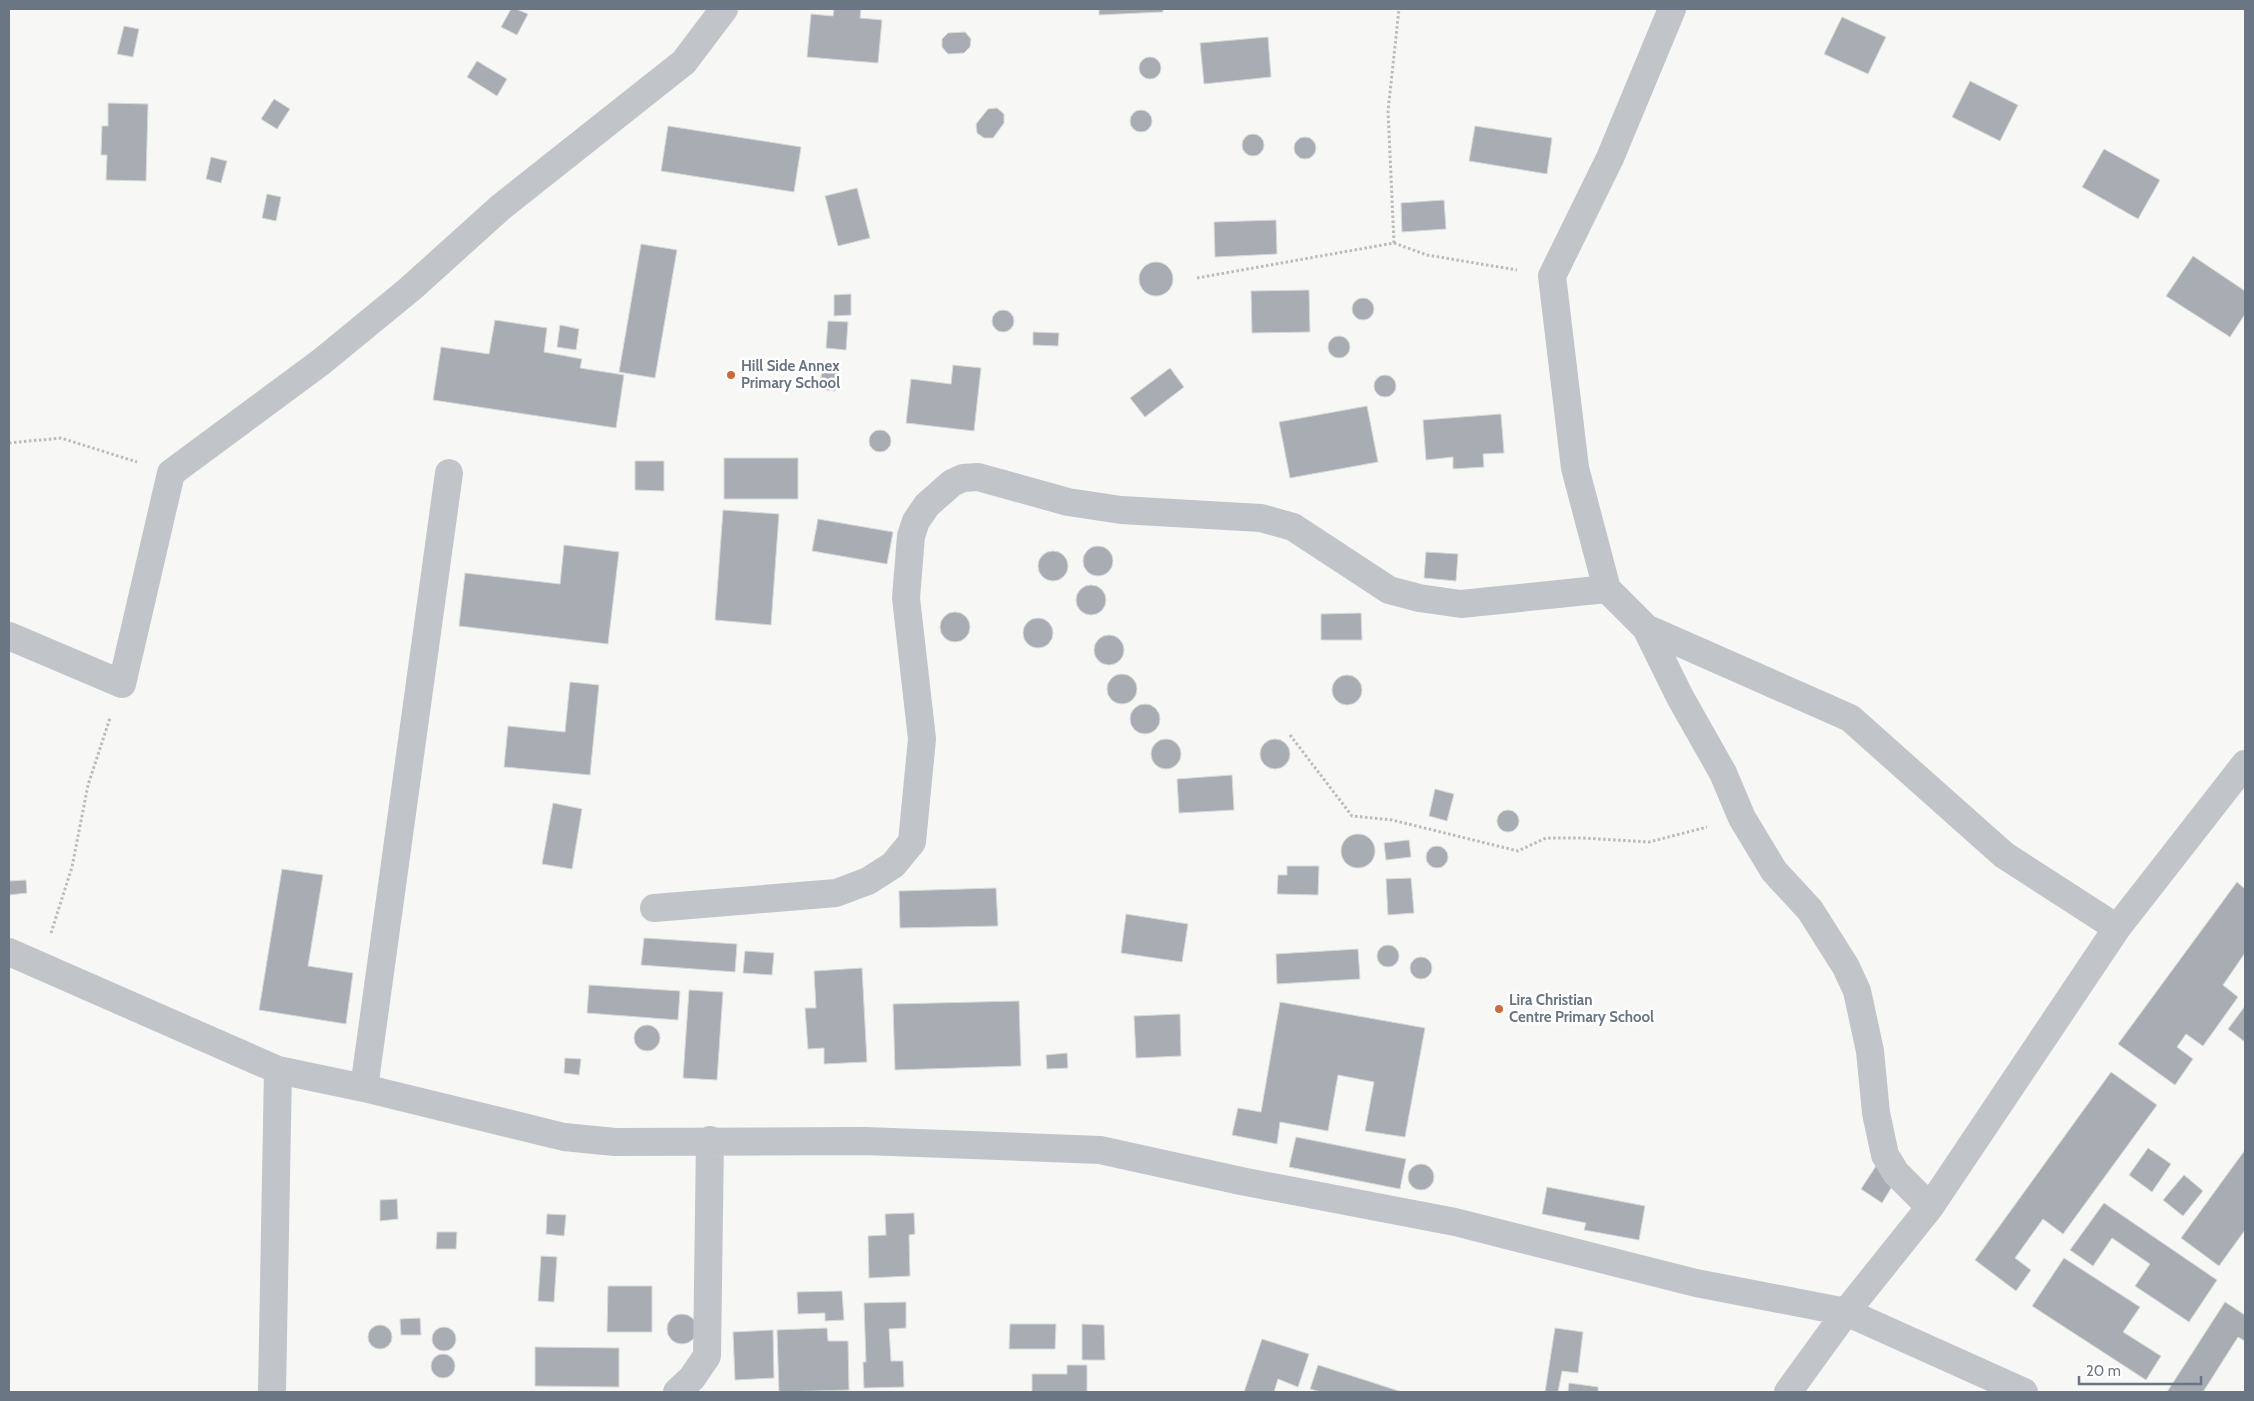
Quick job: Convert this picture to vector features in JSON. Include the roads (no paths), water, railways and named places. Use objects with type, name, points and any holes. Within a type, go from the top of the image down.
[{"type":"street","points":[[9,636],[122,684],[171,473],[328,356],[410,289],[501,207],[684,62],[724,9]]},
{"type":"street","points":[[1672,9],[1610,158],[1552,276],[1575,468],[1607,589],[1646,628],[1680,697],[1723,773],[1742,818],[1774,870],[1810,910],[1846,967],[1857,991],[1870,1051],[1876,1113],[1885,1155],[1896,1173],[1930,1207]]},
{"type":"street","points":[[364,1088],[449,473]]},
{"type":"street","points":[[654,908],[836,892],[868,881],[893,865],[912,842],[922,739],[906,598],[911,536],[916,520],[927,505],[952,483],[964,478],[978,477],[1068,502],[1121,510],[1269,520],[1293,527],[1388,590],[1419,598],[1462,604],[1607,589]]},
{"type":"street","points":[[1646,628],[1850,718],[2004,855],[2117,928]]},
{"type":"street","points":[[1788,1392],[1846,1312],[1930,1207],[2117,928],[2245,764]]},
{"type":"street","points":[[9,952],[278,1070],[364,1088],[564,1137],[615,1142],[710,1140],[865,1141],[1100,1150],[1242,1181],[1455,1222],[1696,1283],[1846,1312],[2024,1392]]},
{"type":"street","points":[[272,1392],[278,1070]]},
{"type":"street","points":[[677,1392],[692,1378],[707,1356],[710,1140]]},
{"type":"place","name":"Hill Side Annex Primary School","points":[[731,375]]},
{"type":"place","name":"Lira Christian Centre Primary School","points":[[1499,1009]]}]
